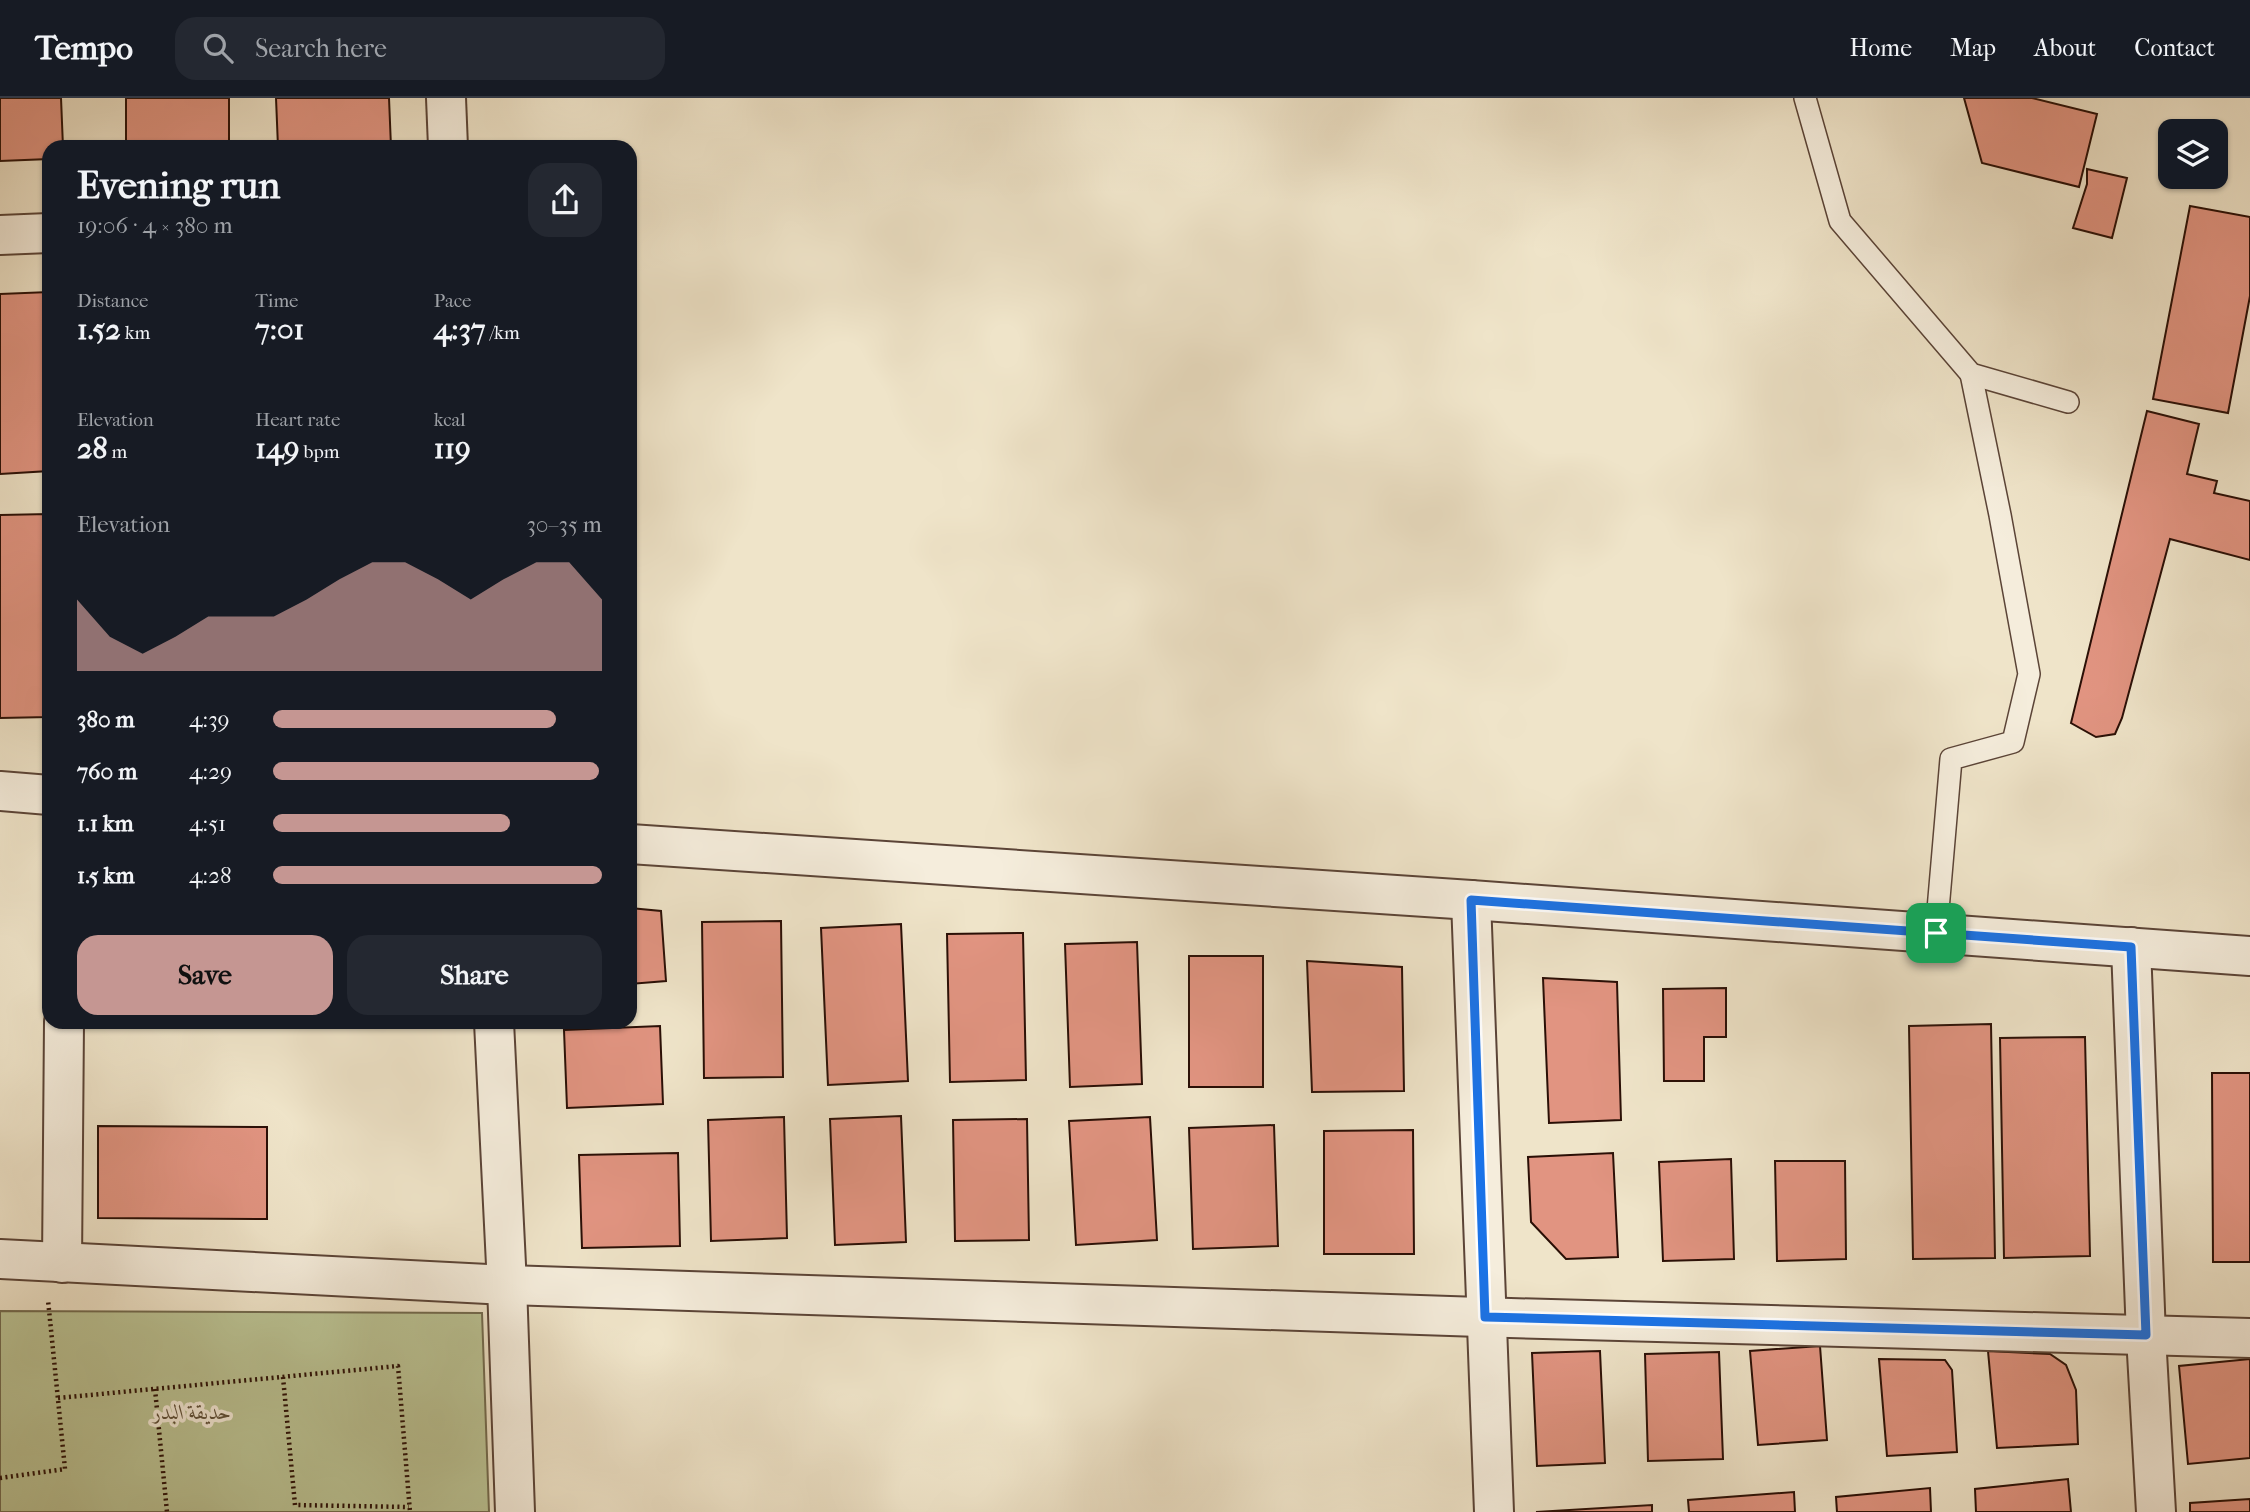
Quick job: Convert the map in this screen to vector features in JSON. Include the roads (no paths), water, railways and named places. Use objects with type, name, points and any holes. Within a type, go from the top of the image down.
[{"type":"street","points":[[446,98],[449,140]]},
{"type":"street","points":[[0,234],[42,233]]},
{"type":"street","points":[[0,791],[42,794]]},
{"type":"street","points":[[637,844],[1471,900],[2250,956]]},
{"type":"street","points":[[1471,900],[1493,1512]]},
{"type":"street","points":[[2131,947],[2146,1335],[2156,1512]]},
{"type":"street","points":[[53,1262],[64,1029]]},
{"type":"street","points":[[494,1029],[515,1512]]},
{"type":"street","points":[[0,1259],[507,1285],[1485,1317],[2250,1338]]},
{"type":"lane","points":[[1805,98],[1840,221],[1972,374],[2029,674],[2013,742],[1951,759],[1936,933]]},
{"type":"lane","points":[[1972,374],[2068,402]]},
{"type":"park label","name":"حديقة البدر","points":[[192,1412]]}]
